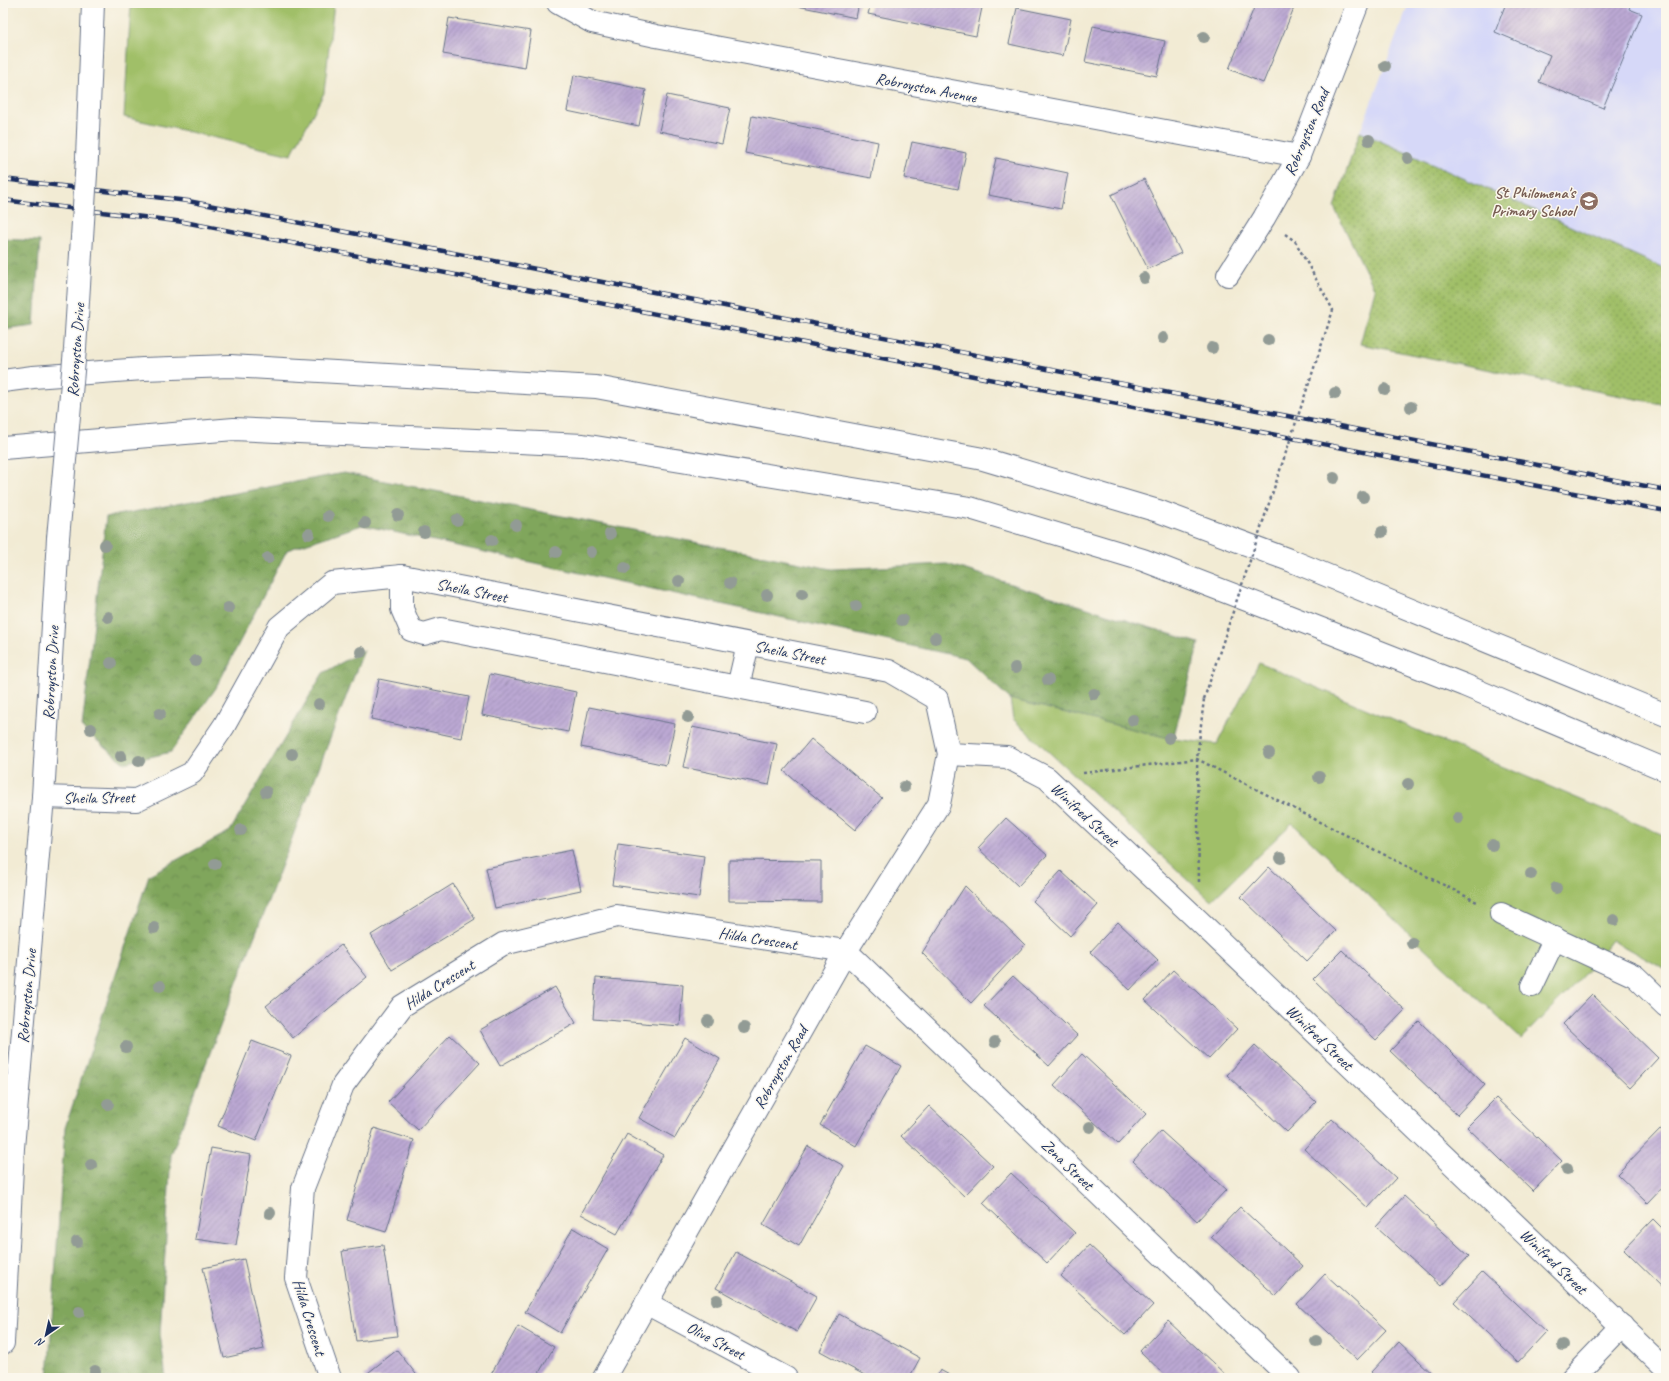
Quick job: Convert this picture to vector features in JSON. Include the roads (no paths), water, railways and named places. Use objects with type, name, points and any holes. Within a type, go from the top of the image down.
[{"type":"main road","name":"Robroyston Drive","points":[[3,1344],[13,1148],[43,797],[58,538],[75,349],[88,158],[93,3]]},
{"type":"main road","name":"Robroyston Avenue","points":[[558,3],[592,22],[656,36],[1299,156]]},
{"type":"main road","name":"Robroyston Road","points":[[1228,275],[1264,218],[1299,156],[1358,3]]},
{"type":"main road","points":[[3,381],[33,377],[143,369],[230,366],[596,387],[983,458],[1166,514],[1300,564],[1666,715]]},
{"type":"main road","points":[[3,448],[234,430],[583,445],[970,508],[1143,560],[1449,680],[1666,770]]},
{"type":"main road","points":[[402,576],[402,609],[411,630],[424,634],[441,629],[865,712]]},
{"type":"main road","name":"Sheila Street","points":[[43,797],[136,800],[192,773],[224,726],[279,627],[332,583],[402,576],[889,671],[937,699],[949,754]]},
{"type":"main road","points":[[738,687],[748,644]]},
{"type":"main road","name":"Robroyston Road","points":[[604,1378],[846,951],[939,804],[949,754]]},
{"type":"main road","name":"Winifred Street","points":[[949,754],[1007,757],[1047,778],[1200,922],[1666,1369]]},
{"type":"main road","points":[[1501,914],[1635,976],[1666,1006]]},
{"type":"main road","name":"Hilda Crescent","points":[[330,1378],[296,1278],[303,1188],[343,1084],[402,1006],[503,944],[617,916],[846,951]]},
{"type":"main road","points":[[1532,986],[1554,938]]},
{"type":"main road","name":"Zena Street","points":[[846,951],[1290,1378]]},
{"type":"main road","name":"Olive Street","points":[[646,1303],[786,1378]]},
{"type":"main road","points":[[1572,1378],[1622,1326]]},
{"type":"railway","points":[[3,179],[188,201],[1666,490]]},
{"type":"railway","points":[[3,200],[184,222],[1666,511]]},
{"type":"place","name":"St Philomena's Primary School","points":[[1589,201]]}]
